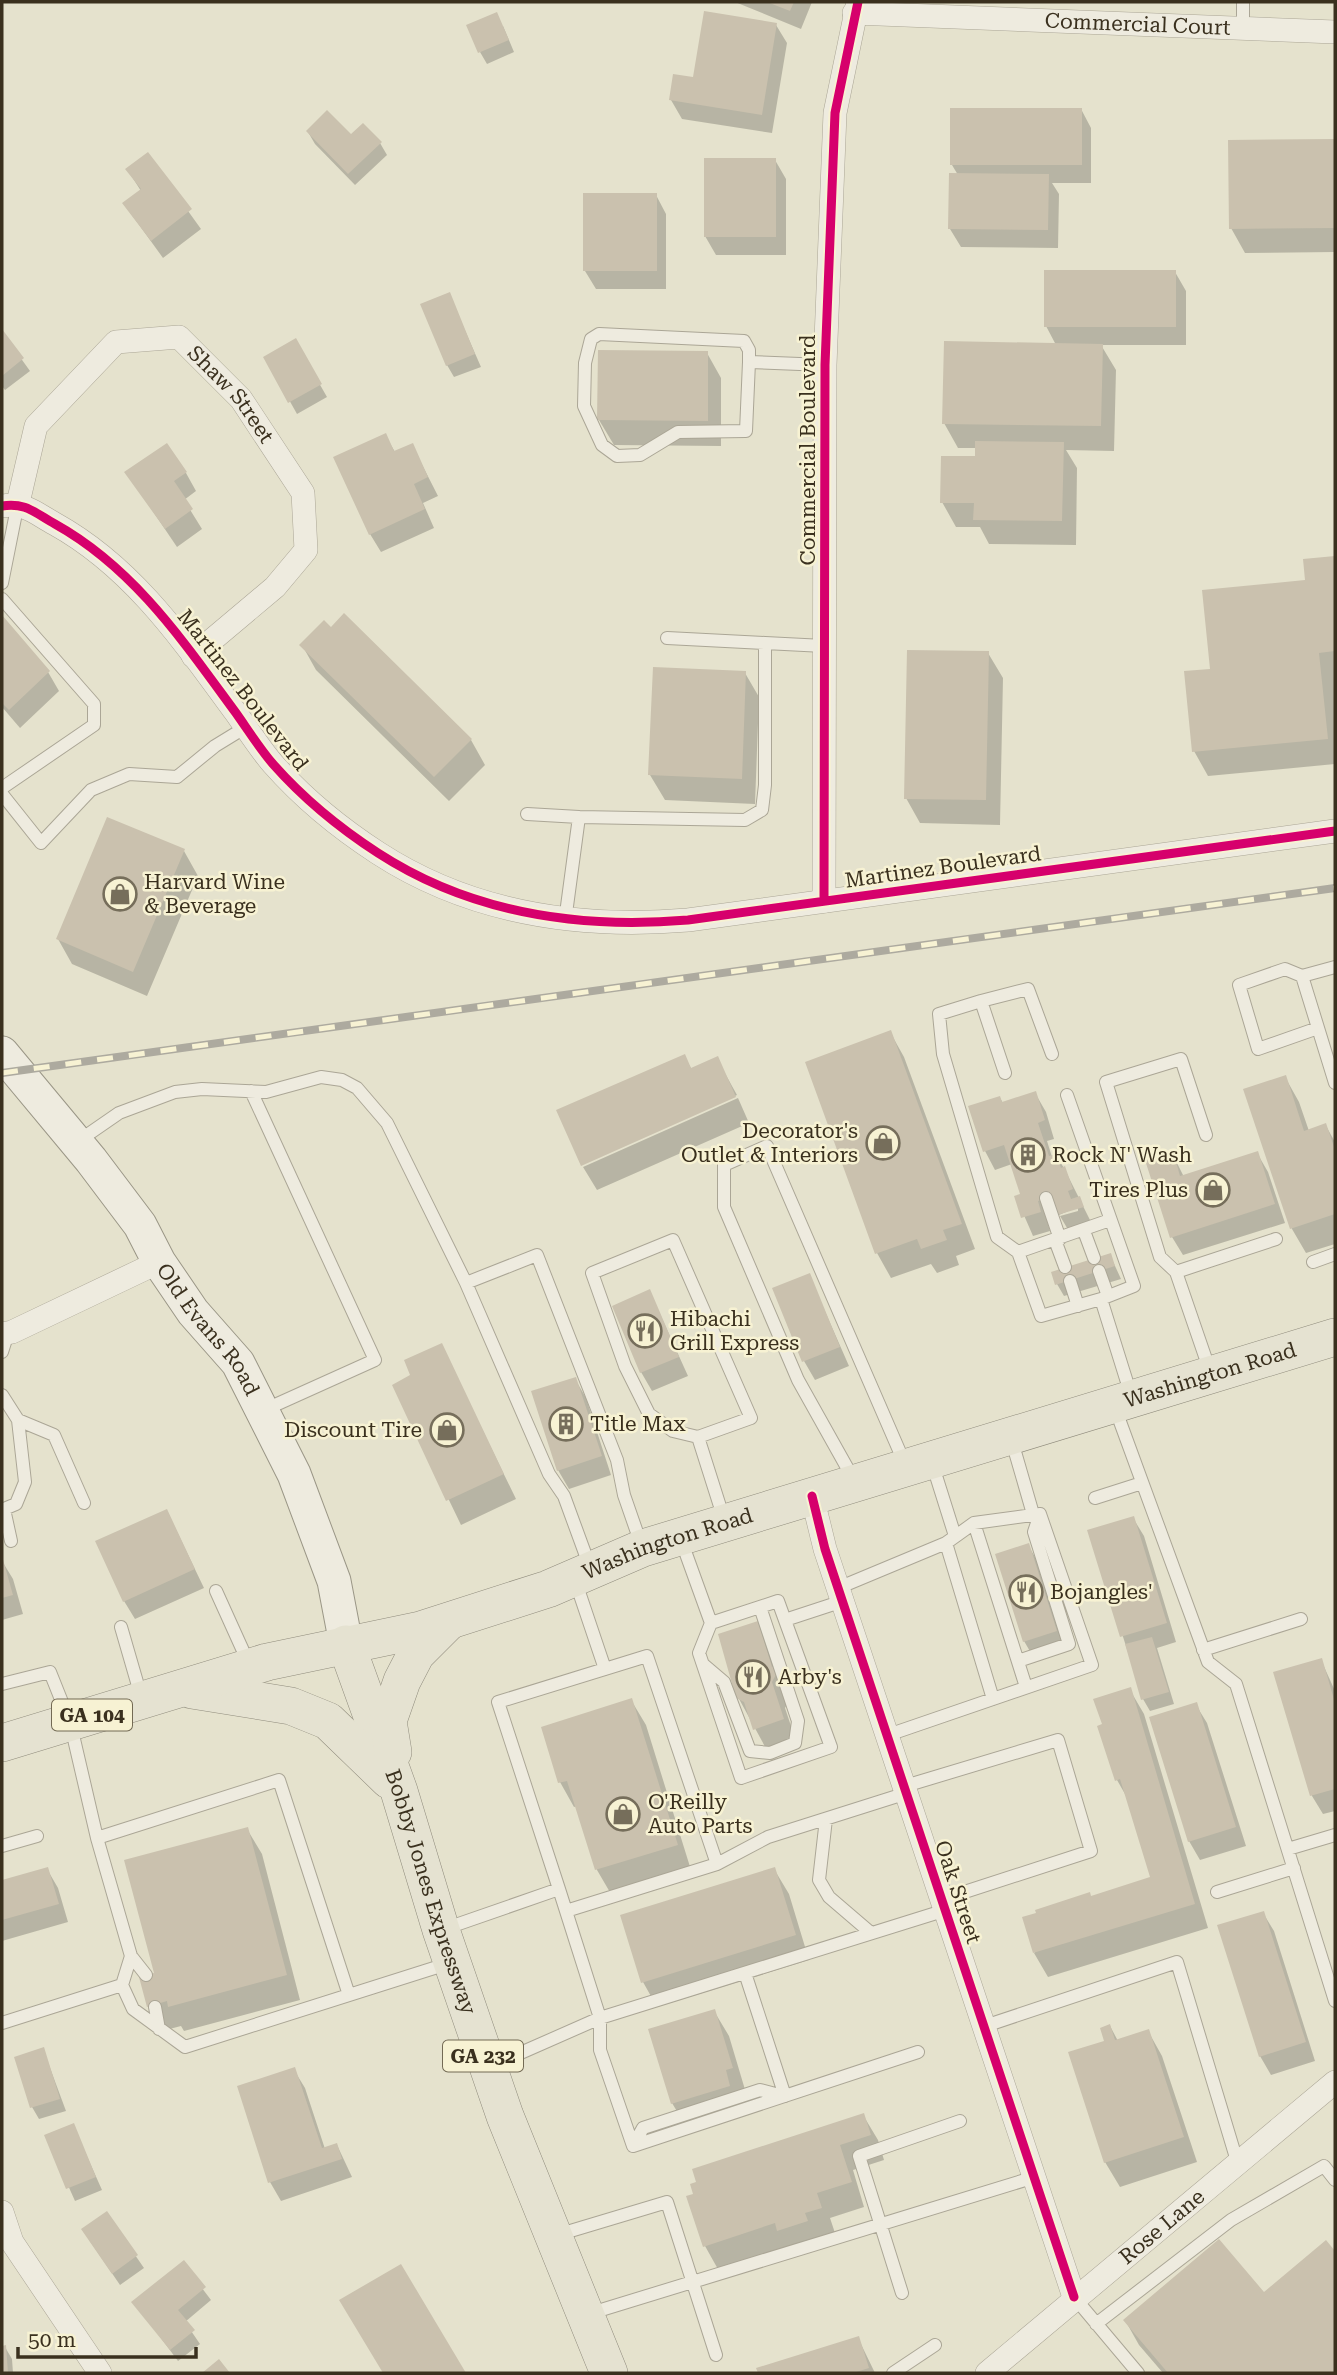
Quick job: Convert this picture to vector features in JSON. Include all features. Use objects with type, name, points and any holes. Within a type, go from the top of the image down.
[{"type":"main road","name":"Washington Road","points":[[2,1743],[251,1667],[346,1644],[420,1630],[583,1573],[643,1548],[1335,1337]]},
{"type":"main road","points":[[399,1791],[388,1721],[402,1681],[416,1654],[449,1621]]},
{"type":"main road","name":"Bobby Jones Expressway","points":[[346,1644],[399,1791],[488,2067],[584,2315],[601,2366]]},
{"type":"main road","points":[[182,1688],[291,1706],[328,1721],[399,1791]]},
{"type":"street","name":"Commercial Court","points":[[856,7],[1335,33]]},
{"type":"street","name":"Commercial Boulevard","points":[[824,901],[825,365],[835,113],[856,7]]},
{"type":"street","name":"Shaw Street","points":[[10,505],[36,426],[116,342],[179,337],[242,400],[303,493],[306,550],[275,587],[194,656]]},
{"type":"street","name":"Martinez Boulevard","points":[[10,505],[62,528],[115,565],[146,594],[273,764],[304,795],[380,854],[480,901],[565,921],[651,923],[1335,831]]},
{"type":"street","name":"Old Evans Road","points":[[2,1053],[77,1142],[140,1225],[159,1262],[194,1312],[238,1363],[294,1474],[334,1581],[346,1644]]},
{"type":"street","points":[[4,1340],[159,1262]]},
{"type":"street","name":"Oak Street","points":[[812,1496],[841,1595],[1074,2297]]},
{"type":"street","name":"Rose Lane","points":[[987,2373],[1074,2297],[1335,2082]]},
{"type":"street","points":[[2,2212],[12,2242],[100,2373]]},
{"type":"lane","points":[[1243,2],[1243,29]]},
{"type":"lane","points":[[599,334],[744,341],[749,350],[749,362],[746,431],[678,432],[640,455],[617,456],[602,445],[584,406],[584,363],[591,339],[599,334]]},
{"type":"lane","points":[[749,362],[825,365]]},
{"type":"lane","points":[[2,583],[10,505]]},
{"type":"lane","points":[[2,599],[94,704],[94,724],[2,788]]},
{"type":"lane","points":[[667,638],[824,646]]},
{"type":"lane","points":[[527,814],[745,820],[762,810],[765,785],[765,643]]},
{"type":"lane","points":[[2,794],[41,843],[91,790],[129,774],[177,778],[215,746],[246,727]]},
{"type":"lane","points":[[565,921],[579,817]]},
{"type":"lane","points":[[1318,1028],[1258,1049],[1239,985],[1285,969],[1301,976],[1335,967]]},
{"type":"lane","points":[[1301,976],[1335,1083]]},
{"type":"lane","points":[[1052,1054],[1028,989],[939,1014],[943,1054],[998,1237],[1018,1252],[1041,1316],[1105,1298],[1135,1286],[1067,1095]]},
{"type":"lane","points":[[981,1001],[1005,1073]]},
{"type":"lane","points":[[1206,1135],[1181,1059],[1106,1082],[1160,1257],[1177,1272],[1211,1375]]},
{"type":"lane","points":[[77,1142],[119,1113],[175,1092],[202,1089],[266,1092],[321,1077],[342,1080],[357,1088],[387,1123],[466,1283],[549,1474],[564,1496],[605,1669]]},
{"type":"lane","points":[[251,1091],[375,1360],[264,1410]]},
{"type":"lane","points":[[857,1484],[798,1380],[724,1207],[724,1165],[767,1146],[919,1464],[951,1540],[993,1699]]},
{"type":"lane","points":[[1046,1198],[1065,1267]]},
{"type":"lane","points":[[1018,1252],[1110,1220]]},
{"type":"lane","points":[[1084,1231],[1094,1258]]},
{"type":"lane","points":[[1177,1272],[1276,1239]]},
{"type":"lane","points":[[673,1240],[751,1418],[698,1437],[673,1431],[649,1414],[625,1366],[592,1273],[673,1240]]},
{"type":"lane","points":[[1313,1262],[1335,1254]]},
{"type":"lane","points":[[466,1283],[537,1255],[617,1460],[624,1495],[643,1548]]},
{"type":"lane","points":[[1099,1271],[1123,1401],[1142,1483],[1208,1662],[1236,1684],[1335,2001]]},
{"type":"lane","points":[[1070,1281],[1078,1306]]},
{"type":"lane","points":[[2,1395],[18,1420],[25,1482],[16,1504],[4,1509],[11,1541]]},
{"type":"lane","points":[[18,1420],[54,1435],[84,1503]]},
{"type":"lane","points":[[888,1735],[1092,1665],[1010,1436]]},
{"type":"lane","points":[[698,1437],[726,1523]]},
{"type":"lane","points":[[1095,1498],[1142,1483]]},
{"type":"lane","points":[[785,1620],[951,1540],[974,1523],[1037,1514]]},
{"type":"lane","points":[[1018,1661],[1069,1644],[1034,1532],[1037,1514]]},
{"type":"lane","points":[[974,1523],[1026,1688]]},
{"type":"lane","points":[[680,1537],[711,1623],[699,1653],[741,1777],[831,1747],[778,1601],[711,1623]]},
{"type":"lane","points":[[216,1591],[251,1667]]},
{"type":"lane","points":[[703,1665],[724,1682],[750,1751],[769,1754],[795,1743],[798,1721],[760,1607]]},
{"type":"lane","points":[[1203,1650],[1301,1619]]},
{"type":"lane","points":[[121,1627],[143,1700]]},
{"type":"lane","points":[[717,1864],[647,1656],[498,1702],[600,2018],[600,2050],[633,2146],[918,2052]]},
{"type":"lane","points":[[2,1684],[50,1672],[70,1722],[97,1838],[131,1956],[146,1975]]},
{"type":"lane","points":[[488,2067],[600,2018],[871,1933],[1091,1851],[1058,1740],[768,1837],[717,1864],[566,1911]]},
{"type":"lane","points":[[97,1838],[279,1780],[348,1992]]},
{"type":"lane","points":[[826,1819],[819,1880],[829,1897],[871,1933]]},
{"type":"lane","points":[[1288,1849],[1335,1835]]},
{"type":"lane","points":[[2,1846],[37,1836]]},
{"type":"lane","points":[[1216,1892],[1294,1868]]},
{"type":"lane","points":[[131,1956],[122,1985],[133,2009],[185,2047],[348,1992],[559,1889]]},
{"type":"lane","points":[[985,2026],[1177,1962],[1237,2161]]},
{"type":"lane","points":[[745,1973],[785,2096]]},
{"type":"lane","points":[[2,2023],[122,1985]]},
{"type":"lane","points":[[155,2007],[159,2029]]},
{"type":"lane","points":[[902,2293],[859,2156],[960,2121]]},
{"type":"lane","points":[[1096,2324],[1231,2220],[1324,2166],[1335,2180]]},
{"type":"lane","points":[[584,2315],[1035,2177]]},
{"type":"lane","points":[[553,2236],[667,2202],[716,2355]]},
{"type":"lane","points":[[1074,2297],[1138,2373]]},
{"type":"lane","points":[[893,2373],[935,2346]]},
{"type":"building","points":[[767,2],[794,2],[790,11]]},
{"type":"building","points":[[704,11],[777,23],[762,115],[669,100],[673,74],[693,77]]},
{"type":"building","points":[[497,12],[509,40],[478,53],[466,25]]},
{"type":"building","points":[[950,108],[1082,108],[1082,165],[950,165]]},
{"type":"building","points":[[327,110],[351,134],[363,123],[382,142],[348,174],[306,131]]},
{"type":"building","points":[[1335,139],[1335,228],[1229,229],[1228,140]]},
{"type":"building","points":[[148,152],[192,209],[151,241],[122,203],[141,189],[125,169]]},
{"type":"building","points":[[704,158],[776,158],[776,237],[704,237]]},
{"type":"building","points":[[949,173],[1049,174],[1048,230],[948,229]]},
{"type":"building","points":[[583,193],[657,193],[657,271],[583,271]]},
{"type":"building","points":[[1044,270],[1176,270],[1176,327],[1044,327]]},
{"type":"building","points":[[450,292],[475,354],[446,366],[420,304]]},
{"type":"building","points":[[2,329],[24,358],[2,376]]},
{"type":"building","points":[[296,338],[322,384],[288,403],[263,357]]},
{"type":"building","points":[[944,341],[1103,344],[1101,426],[942,424]]},
{"type":"building","points":[[598,350],[708,351],[708,421],[597,420]]},
{"type":"building","points":[[386,433],[394,451],[413,443],[428,477],[414,484],[425,509],[369,535],[333,457]]},
{"type":"building","points":[[975,441],[1064,442],[1062,521],[973,520],[974,503],[940,503],[941,456],[975,456]]},
{"type":"building","points":[[167,443],[187,472],[174,481],[193,509],[165,529],[124,472]]},
{"type":"building","points":[[1335,556],[1335,651],[1319,653],[1328,739],[1192,752],[1184,671],[1210,669],[1202,590],[1305,580],[1303,559]]},
{"type":"building","points":[[344,613],[472,739],[434,777],[299,645],[324,620],[331,627]]},
{"type":"building","points":[[2,615],[50,671],[9,710],[2,703]]},
{"type":"building","points":[[907,650],[989,651],[986,800],[904,799]]},
{"type":"building","points":[[653,667],[746,671],[742,779],[648,775]]},
{"type":"building","name":"Harvard Wine & Beverage","points":[[107,817],[185,849],[133,972],[56,939]]},
{"type":"building","name":"Decorator's Outlet & Interiors","points":[[891,1030],[962,1224],[943,1230],[947,1240],[921,1249],[917,1239],[875,1254],[805,1062]]},
{"type":"building","points":[[685,1054],[691,1068],[718,1056],[736,1097],[581,1166],[556,1110]]},
{"type":"building","points":[[1286,1075],[1304,1131],[1326,1123],[1335,1150],[1335,1214],[1290,1229],[1243,1089]]},
{"type":"building","name":"Rock N' Wash","points":[[1036,1091],[1045,1120],[1038,1123],[1049,1156],[1056,1154],[1061,1168],[1065,1166],[1073,1189],[1068,1191],[1071,1199],[1080,1196],[1084,1207],[1057,1215],[1051,1197],[1038,1201],[1041,1212],[1021,1218],[1014,1196],[1020,1194],[1004,1145],[983,1152],[968,1106],[1000,1096],[1002,1102]]},
{"type":"building","name":"Tires Plus","points":[[1173,1151],[1180,1176],[1258,1151],[1275,1204],[1170,1238],[1145,1160]]},
{"type":"building","points":[[1111,1253],[1115,1266],[1055,1285],[1051,1272]]},
{"type":"building","points":[[810,1273],[840,1347],[802,1362],[772,1288]]},
{"type":"building","name":"Hibachi Grill Express","points":[[650,1289],[679,1357],[640,1373],[612,1306]]},
{"type":"building","name":"Discount Tire","points":[[442,1343],[504,1474],[446,1501],[392,1385],[410,1375],[404,1360]]},
{"type":"building","name":"Title Max","points":[[576,1377],[602,1456],[557,1471],[531,1391]]},
{"type":"building","points":[[167,1509],[195,1569],[123,1602],[95,1541]]},
{"type":"building","points":[[1134,1516],[1167,1623],[1120,1637],[1087,1530]]},
{"type":"building","name":"Bojangles'","points":[[1029,1543],[1057,1631],[1023,1642],[995,1554]]},
{"type":"building","points":[[2,1556],[13,1595],[2,1598]]},
{"type":"building","name":"Arby's","points":[[758,1621],[772,1667],[776,1664],[778,1671],[772,1682],[784,1719],[753,1730],[744,1702],[736,1698],[718,1634]]},
{"type":"building","points":[[1152,1637],[1169,1692],[1141,1700],[1125,1644]]},
{"type":"building","points":[[1322,1658],[1335,1703],[1335,1789],[1310,1796],[1273,1672]]},
{"type":"building","points":[[1131,1687],[1195,1904],[1033,1953],[1022,1917],[1090,1892],[1091,1896],[1150,1877],[1120,1779],[1115,1781],[1097,1726],[1102,1724],[1093,1699]]},
{"type":"building","name":"O'Reilly Auto Parts","points":[[632,1698],[678,1845],[595,1870],[567,1781],[558,1783],[541,1727]]},
{"type":"building","points":[[1197,1702],[1236,1827],[1188,1842],[1149,1717]]},
{"type":"building","points":[[248,1827],[287,1975],[168,2007],[167,2001],[147,2007],[139,1977],[154,1973],[124,1860]]},
{"type":"building","points":[[48,1867],[59,1904],[2,1920],[2,1880]]},
{"type":"building","points":[[775,1867],[796,1935],[641,1983],[620,1915]]},
{"type":"building","points":[[1264,1911],[1306,2042],[1259,2057],[1217,1925]]},
{"type":"building","points":[[715,2009],[733,2068],[726,2070],[730,2086],[671,2104],[648,2029]]},
{"type":"building","points":[[1110,2024],[1115,2040],[1149,2029],[1184,2137],[1104,2163],[1068,2052],[1104,2041],[1100,2028]]},
{"type":"building","points":[[44,2047],[60,2099],[30,2108],[14,2057]]},
{"type":"building","points":[[295,2067],[322,2148],[337,2143],[342,2159],[268,2183],[237,2086]]},
{"type":"building","points":[[864,2113],[871,2135],[840,2145],[852,2182],[817,2193],[822,2208],[805,2213],[808,2221],[777,2231],[775,2223],[703,2247],[686,2196],[693,2194],[690,2184],[696,2182],[692,2169]]},
{"type":"building","points":[[74,2123],[96,2177],[66,2189],[44,2135]]},
{"type":"building","points":[[107,2211],[138,2255],[112,2274],[81,2229]]},
{"type":"building","points":[[1219,2239],[1264,2292],[1326,2240],[1335,2251],[1335,2373],[1168,2373],[1123,2320]]},
{"type":"building","points":[[184,2260],[206,2287],[178,2310],[195,2330],[170,2350],[131,2302]]},
{"type":"building","points":[[401,2264],[466,2373],[383,2373],[339,2300]]},
{"type":"building","points":[[859,2336],[869,2368],[853,2373],[758,2373],[756,2368]]},
{"type":"building","points":[[6,2345],[8,2373],[2,2373],[2,2346]]},
{"type":"building","points":[[219,2359],[230,2373],[202,2373]]},
{"type":"railway","points":[[2,1073],[1335,888]]},
{"type":"cycle path","points":[[824,901],[825,365],[835,113],[858,2]]},
{"type":"cycle path","points":[[2,506],[24,507],[36,512],[83,542],[133,584],[176,633],[268,758],[297,789],[336,823],[364,844],[414,874],[451,890],[528,913],[607,922],[688,920],[1335,831]]},
{"type":"cycle path","points":[[812,1496],[825,1549],[1074,2297]]},
{"type":"place","name":"Harvard Wine & Beverage","points":[[120,894]]},
{"type":"place","name":"Decorator's Outlet & Interiors","points":[[883,1143]]},
{"type":"place","name":"Rock N' Wash","points":[[1028,1155]]},
{"type":"place","name":"Tires Plus","points":[[1213,1190]]},
{"type":"place","name":"Hibachi Grill Express","points":[[645,1331]]},
{"type":"place","name":"Title Max","points":[[566,1424]]},
{"type":"place","name":"Discount Tire","points":[[447,1430]]},
{"type":"place","name":"Bojangles'","points":[[1026,1592]]},
{"type":"place","name":"Arby's","points":[[753,1677]]},
{"type":"place","name":"O'Reilly Auto Parts","points":[[623,1814]]}]
